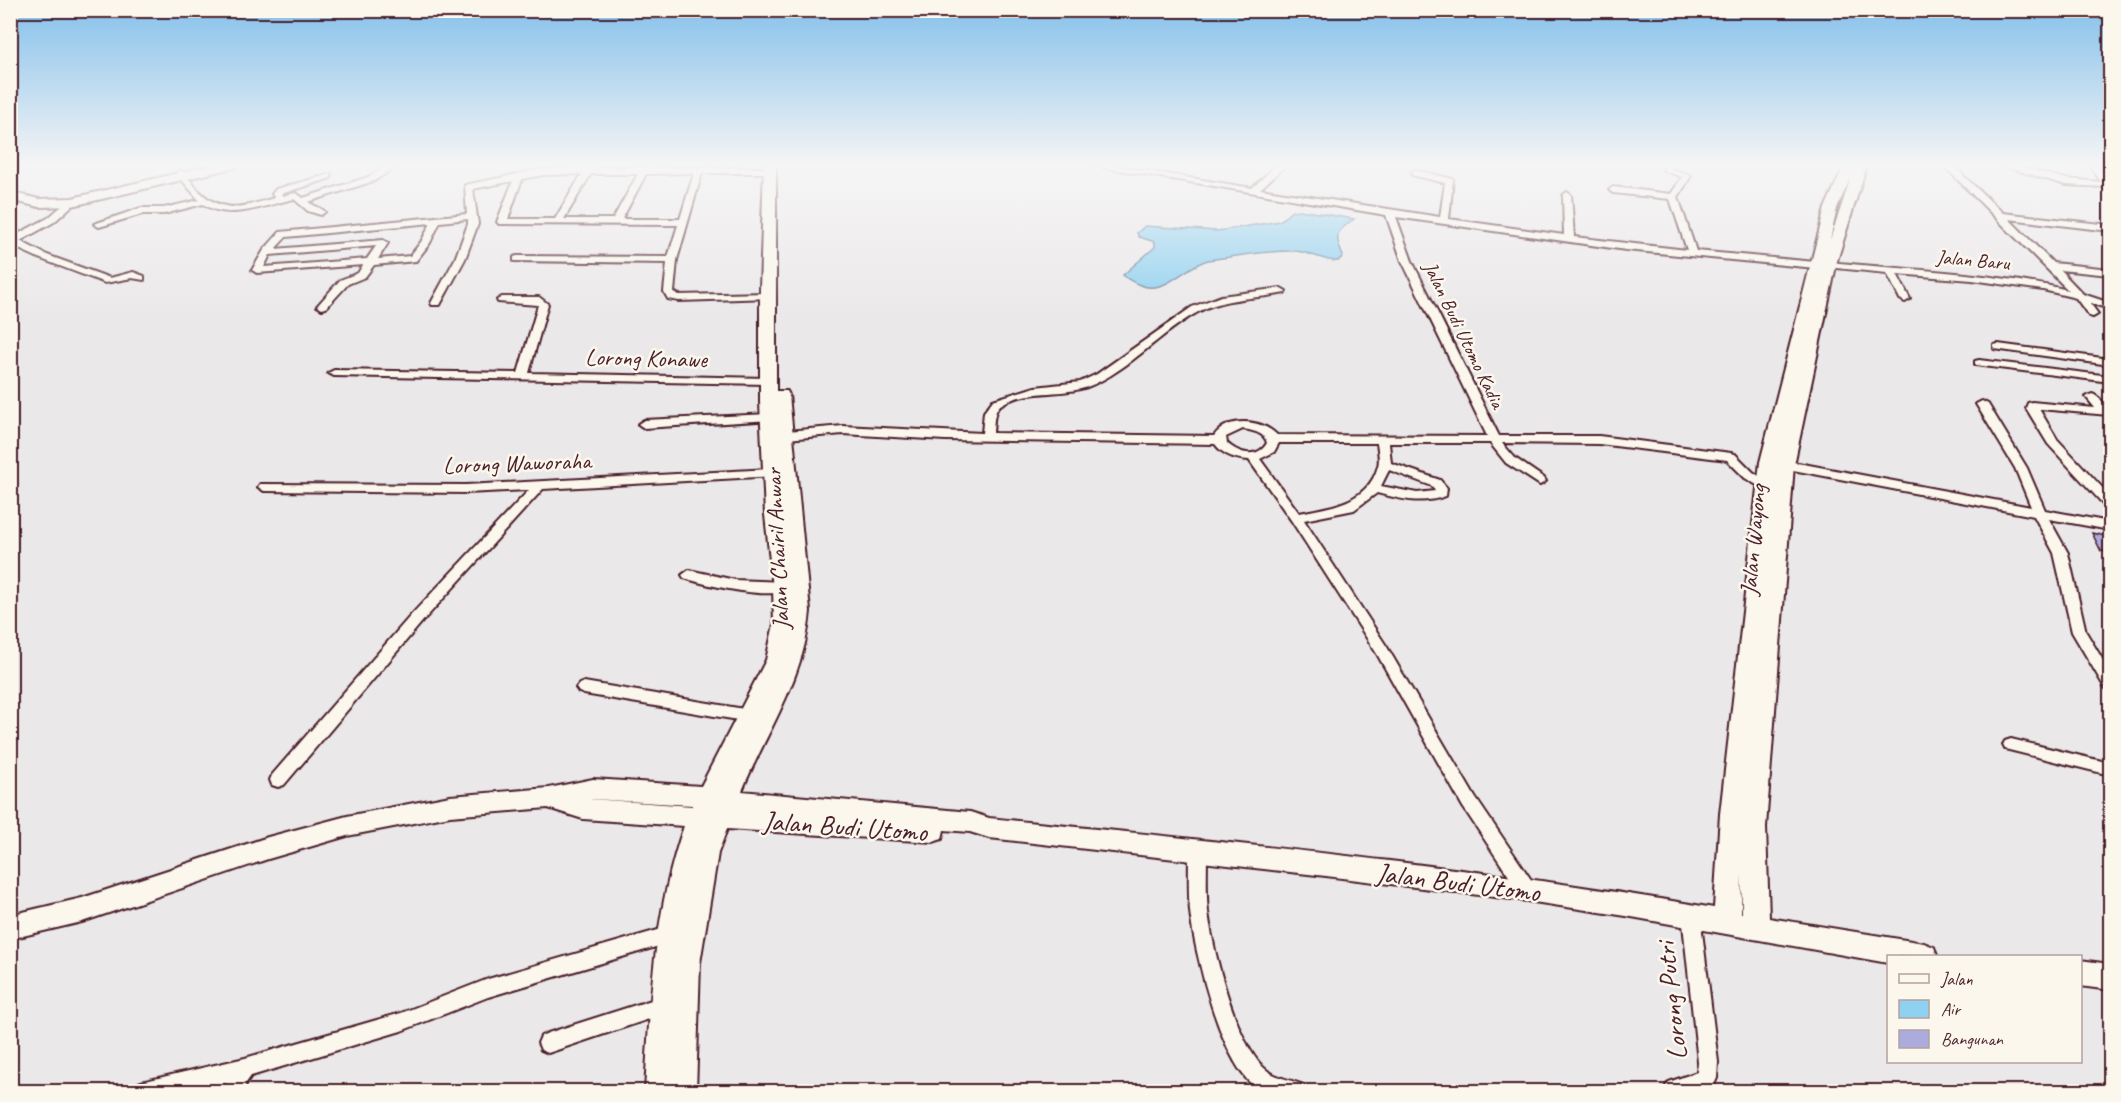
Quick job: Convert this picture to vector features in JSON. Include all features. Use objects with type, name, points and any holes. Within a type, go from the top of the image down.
[{"type":"main road","name":"Jalan Chairil Anwar","points":[[681,1092],[686,963],[714,807],[776,698],[792,659],[798,635],[800,611],[767,381],[767,296],[773,215]]},
{"type":"main road","name":"Jalan Chairil Anwar","points":[[660,1092],[664,1005],[680,882],[781,647],[786,615],[777,551],[771,473],[775,430],[782,400],[776,215]]},
{"type":"main road","name":"Jalan Wayong","points":[[1756,928],[1754,827],[1777,463],[1823,265],[1837,215]]},
{"type":"main road","name":"Jalan Wayong","points":[[1728,923],[1732,814],[1766,485],[1777,463]]},
{"type":"main road","name":"Jalan Budi Utomo","points":[[10,927],[82,910],[258,852],[347,826],[450,806],[549,798],[583,809],[714,807],[948,833],[971,833],[989,828],[1528,890],[1691,915],[1912,955]]},
{"type":"main road","points":[[2082,974],[2110,976]]},
{"type":"street","points":[[12,241],[56,215]]},
{"type":"street","points":[[99,224],[127,215]]},
{"type":"street","points":[[505,215],[502,222],[684,222]]},
{"type":"street","points":[[558,222],[562,215]]},
{"type":"street","points":[[617,222],[619,215]]},
{"type":"street","points":[[686,215],[672,260],[669,292],[672,297],[767,296]]},
{"type":"street","name":"Jalan Budi Utomo Kadia","points":[[1391,215],[1407,261],[1491,431],[1496,447],[1507,458],[1540,481]]},
{"type":"street","name":"Jalan Baru","points":[[1409,215],[1693,255],[2034,284],[2078,294],[2110,306]]},
{"type":"street","points":[[1444,220],[1445,215]]},
{"type":"street","points":[[1568,215],[1569,238]]},
{"type":"street","points":[[1680,215],[1693,255]]},
{"type":"street","points":[[1999,215],[2078,294],[2093,314]]},
{"type":"street","points":[[2003,215],[2110,228]]},
{"type":"street","points":[[436,303],[460,259],[473,224],[473,216],[437,219],[394,223],[284,234],[267,252],[257,271],[415,258],[437,219]]},
{"type":"street","points":[[322,306],[344,282],[362,275],[373,261],[394,223]]},
{"type":"street","points":[[12,241],[44,257],[109,281],[133,275],[141,278]]},
{"type":"street","points":[[267,252],[383,243]]},
{"type":"street","points":[[517,259],[672,260]]},
{"type":"street","points":[[2050,266],[2110,272]]},
{"type":"street","points":[[1891,272],[1905,299]]},
{"type":"street","points":[[987,437],[990,411],[998,402],[1035,390],[1083,385],[1101,376],[1196,309],[1221,299],[1281,291]]},
{"type":"street","points":[[502,300],[539,300],[543,304],[523,376]]},
{"type":"street","points":[[1998,347],[2110,362]]},
{"type":"street","points":[[1979,363],[2110,379]]},
{"type":"street","name":"Lorong Konawe","points":[[334,373],[767,381]]},
{"type":"street","points":[[2092,397],[2105,413],[2046,405],[2032,405],[2032,408],[2052,441],[2110,503]]},
{"type":"street","points":[[1982,404],[2022,468],[2040,514],[2061,553],[2079,632],[2110,684]]},
{"type":"street","points":[[644,424],[987,437],[1219,440]]},
{"type":"street","points":[[1243,425],[1257,427],[1268,432],[1274,439],[1274,445],[1270,451],[1253,457],[1235,454],[1222,446],[1219,440],[1226,429],[1243,425]]},
{"type":"street","points":[[1274,439],[1599,440],[1731,457],[1749,475],[1766,485]]},
{"type":"street","points":[[1296,518],[1348,507],[1366,496],[1374,488],[1385,465],[1383,441]]},
{"type":"street","points":[[1253,457],[1296,518],[1382,651],[1469,802],[1528,890]]},
{"type":"street","points":[[1777,463],[2110,526]]},
{"type":"street","points":[[1374,488],[1425,498],[1441,493],[1441,488],[1436,483],[1385,465]]},
{"type":"street","name":"Lorong Waworaha","points":[[264,487],[412,490],[539,486],[771,473]]},
{"type":"street","points":[[278,780],[417,618],[539,486]]},
{"type":"street","points":[[689,575],[732,586],[756,589],[783,587]]},
{"type":"street","points":[[584,688],[750,716]]},
{"type":"street","points":[[2011,745],[2042,750],[2110,769]]},
{"type":"street","points":[[1198,852],[1197,888],[1203,932],[1237,1047],[1254,1073],[1275,1086],[1296,1092]]},
{"type":"street","name":"Lorong Putri","points":[[1672,1092],[1707,1078],[1708,1062],[1691,915]]},
{"type":"street","points":[[141,1092],[245,1068],[400,1022],[488,988],[672,934]]},
{"type":"street","points":[[548,1043],[664,1005]]},
{"type":"street","points":[[234,1092],[237,1078],[245,1068]]},
{"type":"water","points":[[1287,215],[1333,215],[1354,219],[1343,227],[1338,235],[1338,244],[1343,256],[1338,261],[1299,251],[1250,254],[1208,260],[1158,287],[1140,285],[1123,275],[1155,247],[1155,242],[1139,237],[1137,233],[1145,226],[1217,231],[1280,221]]},
{"type":"building","points":[[2092,533],[2110,537],[2110,553],[2101,551]]}]
